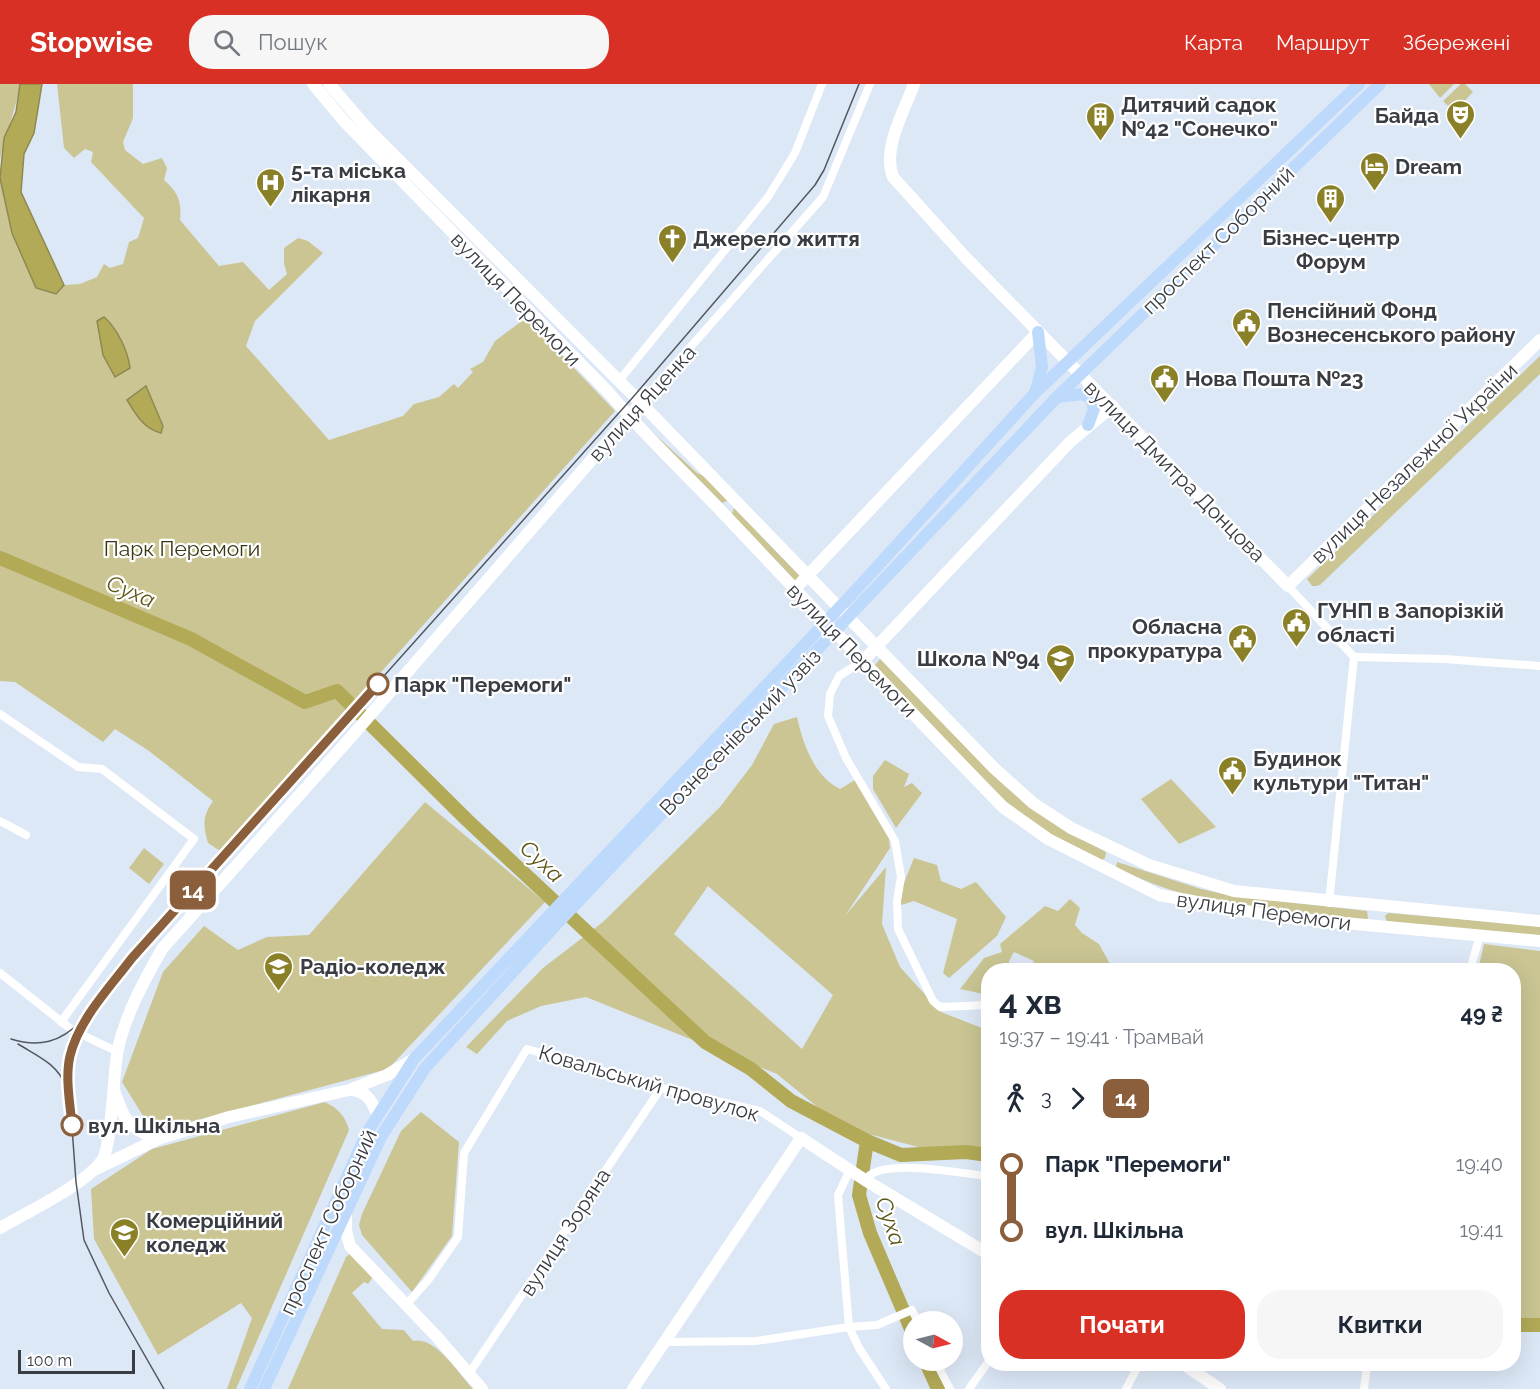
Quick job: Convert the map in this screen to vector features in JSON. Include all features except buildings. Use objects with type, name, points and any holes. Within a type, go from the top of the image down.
[{"type":"main road","name":"вулиця Перемоги","points":[[313,84],[343,120],[1003,807],[1048,839],[1159,895],[1210,906],[1279,917],[1540,940]]},
{"type":"main road","name":"вулиця Перемоги","points":[[329,84],[368,129],[641,403],[994,768],[1033,803],[1071,828],[1117,850],[1166,871],[1234,891],[1329,903],[1540,921]]},
{"type":"main road","name":"вулиця Дмитра Донцова","points":[[914,84],[890,150],[889,165],[893,177],[967,259],[1288,586]]},
{"type":"main road","name":"проспект Соборний","points":[[1034,394],[1359,84]]},
{"type":"main road","name":"проспект Соборний","points":[[1057,397],[1380,84]]},
{"type":"main road","points":[[521,304],[533,293]]},
{"type":"main road","points":[[1034,394],[1041,378],[1042,356],[1038,332]]},
{"type":"main road","points":[[794,591],[1038,332]]},
{"type":"main road","name":"вулиця Незалежної України","points":[[1288,586],[1540,340]]},
{"type":"main road","name":"Вознесенівський узвіз","points":[[576,896],[816,651],[860,595],[1034,394]]},
{"type":"main road","points":[[1057,397],[1083,394],[1113,406]]},
{"type":"main road","name":"Вознесенівський узвіз","points":[[425,1068],[552,922],[807,642],[860,595],[1057,397]]},
{"type":"main road","points":[[1088,425],[1094,409],[1091,399]]},
{"type":"main road","name":"вулиця Яценка","points":[[117,1052],[130,1010],[162,949],[351,737],[641,403]]},
{"type":"main road","points":[[863,661],[1088,425],[1113,406]]},
{"type":"main road","points":[[722,513],[735,499]]},
{"type":"main road","points":[[1106,870],[1117,850]]},
{"type":"main road","points":[[1377,927],[1378,907]]},
{"type":"main road","name":"Вознесенівський узвіз","points":[[414,1059],[552,922]]},
{"type":"main road","points":[[0,1228],[69,1188],[90,1172],[103,1158],[108,1141],[117,1052]]},
{"type":"main road","points":[[90,1172],[158,1139],[229,1117],[349,1090],[387,1075],[414,1059]]},
{"type":"main road","name":"проспект Соборний","points":[[250,1389],[368,1131],[414,1059]]},
{"type":"main road","name":"проспект Соборний","points":[[264,1389],[381,1137],[425,1068]]},
{"type":"main road","points":[[112,1087],[125,1121],[141,1133],[158,1139]]},
{"type":"main road","points":[[349,1090],[360,1091],[367,1096],[378,1116]]},
{"type":"main road","points":[[633,1389],[801,1138],[981,1250]]},
{"type":"main road","points":[[347,1206],[346,1231],[350,1246],[482,1389]]},
{"type":"main road","points":[[324,1258],[341,1246],[350,1246]]},
{"type":"main road","points":[[1193,1371],[1220,1389]]},
{"type":"street","points":[[618,382],[768,197],[795,153],[822,84]]},
{"type":"street","name":"вулиця Яценка","points":[[641,403],[823,197],[870,84]]},
{"type":"street","name":"вулиця Дмитра Донцова","points":[[1288,586],[1354,657]]},
{"type":"street","points":[[1329,903],[1354,657],[1443,659],[1540,666]]},
{"type":"street","points":[[863,661],[840,676],[830,694],[828,716],[846,758],[895,841],[901,877],[897,902],[898,929],[933,1001],[940,1007],[981,1005]]},
{"type":"street","points":[[0,714],[78,767],[102,769],[194,839],[62,1022]]},
{"type":"street","points":[[0,821],[26,835]]},
{"type":"street","points":[[1472,963],[1480,935]]},
{"type":"street","points":[[0,973],[81,1036],[117,1052]]},
{"type":"street","name":"Ковальський провулок","points":[[406,1305],[429,1280],[458,1238],[464,1153],[527,1049],[661,1088],[760,1111],[801,1138]]},
{"type":"street","name":"вулиця Зоряна","points":[[468,1375],[661,1088]]},
{"type":"street","points":[[886,1389],[859,1348],[849,1327],[838,1195],[856,1174],[867,1175],[891,1167],[981,1175]]},
{"type":"street","points":[[664,1342],[756,1341],[877,1325],[903,1314]]},
{"type":"street","points":[[941,1371],[950,1389]]},
{"type":"street","points":[[969,1389],[982,1371]]},
{"type":"street","points":[[1126,1389],[1135,1371]]},
{"type":"street","points":[[1364,1389],[1366,1371]]},
{"type":"green space","points":[[0,84],[20,84],[0,160]]},
{"type":"green space","name":"Парк Перемоги","points":[[57,84],[133,84],[133,118],[123,142],[125,150],[143,164],[162,158],[167,168],[164,180],[176,193],[180,203],[180,220],[219,266],[243,262],[269,290],[287,274],[284,264],[284,248],[298,238],[308,241],[323,253],[255,321],[246,346],[329,440],[403,416],[414,404],[439,397],[454,384],[458,388],[473,372],[470,369],[483,362],[495,341],[526,318],[615,411],[348,709],[227,851],[222,852],[208,843],[204,821],[213,801],[149,751],[115,729],[103,742],[15,682],[0,681],[0,178],[12,233],[56,294],[64,285],[80,284],[97,277],[104,264],[110,268],[123,264],[129,242],[138,238],[144,218],[91,162],[93,152],[85,149],[74,158],[64,148]]},
{"type":"green space","points":[[1429,84],[1454,84],[1440,98]]},
{"type":"green space","points":[[1461,84],[1465,84],[1473,92],[1454,112],[1443,101]]},
{"type":"green space","points":[[1540,356],[1540,374],[1320,585],[1312,586],[1307,579]]},
{"type":"green space","points":[[649,429],[697,473],[712,480],[728,498],[727,501],[722,503]]},
{"type":"green space","points":[[734,508],[800,576],[794,582],[731,516]]},
{"type":"green space","points":[[881,658],[1005,786],[1066,831],[1106,852],[1105,858],[1100,861],[1059,839],[1030,821],[1001,798],[963,762],[874,666]]},
{"type":"green space","points":[[797,717],[806,748],[823,776],[840,789],[855,780],[889,838],[890,848],[845,916],[886,867],[882,924],[900,967],[941,1012],[981,1028],[981,1149],[922,1148],[842,1127],[777,1074],[586,997],[541,1006],[507,1021],[477,1054],[466,1047],[543,968],[603,922],[720,807],[752,765],[774,724]],"holes":[[[708,886],[833,995],[802,1049],[674,934]]]},
{"type":"green space","points":[[885,760],[909,774],[904,787],[912,783],[922,793],[896,828],[873,789],[873,776]]},
{"type":"green space","points":[[1171,779],[1216,827],[1179,844],[1141,799]]},
{"type":"green space","points":[[425,802],[545,902],[388,1069],[153,1132],[122,1082],[163,972],[204,926],[238,950],[267,937],[309,935]]},
{"type":"green space","points":[[144,848],[164,864],[149,884],[129,868]]},
{"type":"green space","points":[[914,858],[937,865],[941,881],[961,889],[976,882],[1006,917],[997,936],[949,978],[943,973],[957,919],[914,901],[901,905],[900,893]]},
{"type":"green space","points":[[1117,862],[1201,889],[1232,896],[1367,911],[1368,918],[1366,922],[1269,911],[1206,900],[1145,881],[1116,867]]},
{"type":"green space","points":[[1070,899],[1080,908],[1075,925],[1082,933],[1099,944],[1109,963],[1033,963],[1034,961],[1014,952],[1009,963],[981,963],[981,994],[960,989],[984,958],[1002,952],[1000,944],[1045,906],[1058,911]]},
{"type":"green space","points":[[1388,913],[1540,926],[1540,936],[1387,922],[1385,916]]},
{"type":"green space","points":[[1484,944],[1540,951],[1540,1319],[1521,1320],[1521,963],[1480,963]]},
{"type":"green space","points":[[325,1102],[341,1113],[349,1130],[236,1389],[227,1389],[252,1318],[241,1303],[158,1355],[94,1239],[91,1189],[152,1149]]},
{"type":"green space","points":[[421,1112],[459,1142],[452,1236],[412,1292],[362,1235],[359,1225],[401,1131]]},
{"type":"green space","points":[[351,1253],[373,1277],[368,1284],[364,1282],[352,1293],[382,1329],[404,1330],[413,1341],[430,1344],[446,1357],[473,1389],[288,1389],[346,1257]]},
{"type":"shaded area","points":[[20,84],[42,84],[34,133],[24,154],[21,192],[64,285],[56,294],[36,288],[12,233],[0,178],[4,138],[16,112]]},
{"type":"shaded area","points":[[104,317],[117,333],[129,361],[130,368],[115,377],[103,355],[97,321]]},
{"type":"shaded area","points":[[146,386],[163,426],[161,433],[145,425],[127,400]]},
{"type":"waterway","name":"Суха","points":[[0,558],[191,639],[305,702],[337,691],[467,820],[705,1042],[751,1069],[791,1101],[867,1141],[859,1195],[870,1233],[903,1311]]},
{"type":"waterway","points":[[867,1141],[901,1155],[966,1152],[981,1154]]},
{"type":"waterway","points":[[1521,1325],[1540,1325]]},
{"type":"waterway","name":"Суха","points":[[930,1371],[938,1389]]},
{"type":"tram line","points":[[164,1389],[109,1293],[84,1240],[76,1182],[68,1073],[71,1057],[84,1026],[101,998],[132,958],[634,396],[815,185],[824,170],[859,84]]},
{"type":"tram line","name":"14","points":[[72,1125],[68,1073],[70,1056],[78,1034],[102,996],[132,958],[378,684]]},
{"type":"tram line","points":[[11,1039],[31,1043],[49,1041],[66,1034],[81,1021]]},
{"type":"tram line","points":[[18,1044],[52,1066],[66,1086]]},
{"type":"place","name":"Байда","points":[[1460,140]]},
{"type":"place","name":"Дитячий садок №42 \"Сонечко\"","points":[[1100,142]]},
{"type":"place","name":"Dream","points":[[1374,192]]},
{"type":"place","name":"5-та міська лікарня","points":[[270,208]]},
{"type":"place","name":"Бізнес-центр Форум","points":[[1331,224]]},
{"type":"place","name":"Джерело життя","points":[[672,264]]},
{"type":"place","name":"Пенсійний Фонд Вознесенського району","points":[[1246,348]]},
{"type":"place","name":"Нова Пошта №23","points":[[1164,404]]},
{"type":"place","name":"ГУНП в Запорізкій області","points":[[1296,648]]},
{"type":"place","name":"Обласна прокуратура","points":[[1243,664]]},
{"type":"place","name":"Парк \"Перемоги\"","points":[[378,684]]},
{"type":"place","name":"Школа №94","points":[[1061,684]]},
{"type":"place","name":"Будинок культури \"Титан\"","points":[[1232,796]]},
{"type":"place","name":"Радіо-коледж","points":[[279,992]]},
{"type":"place","name":"вул. Шкільна","points":[[72,1125]]},
{"type":"place","name":"Комерційний коледж","points":[[125,1258]]}]
